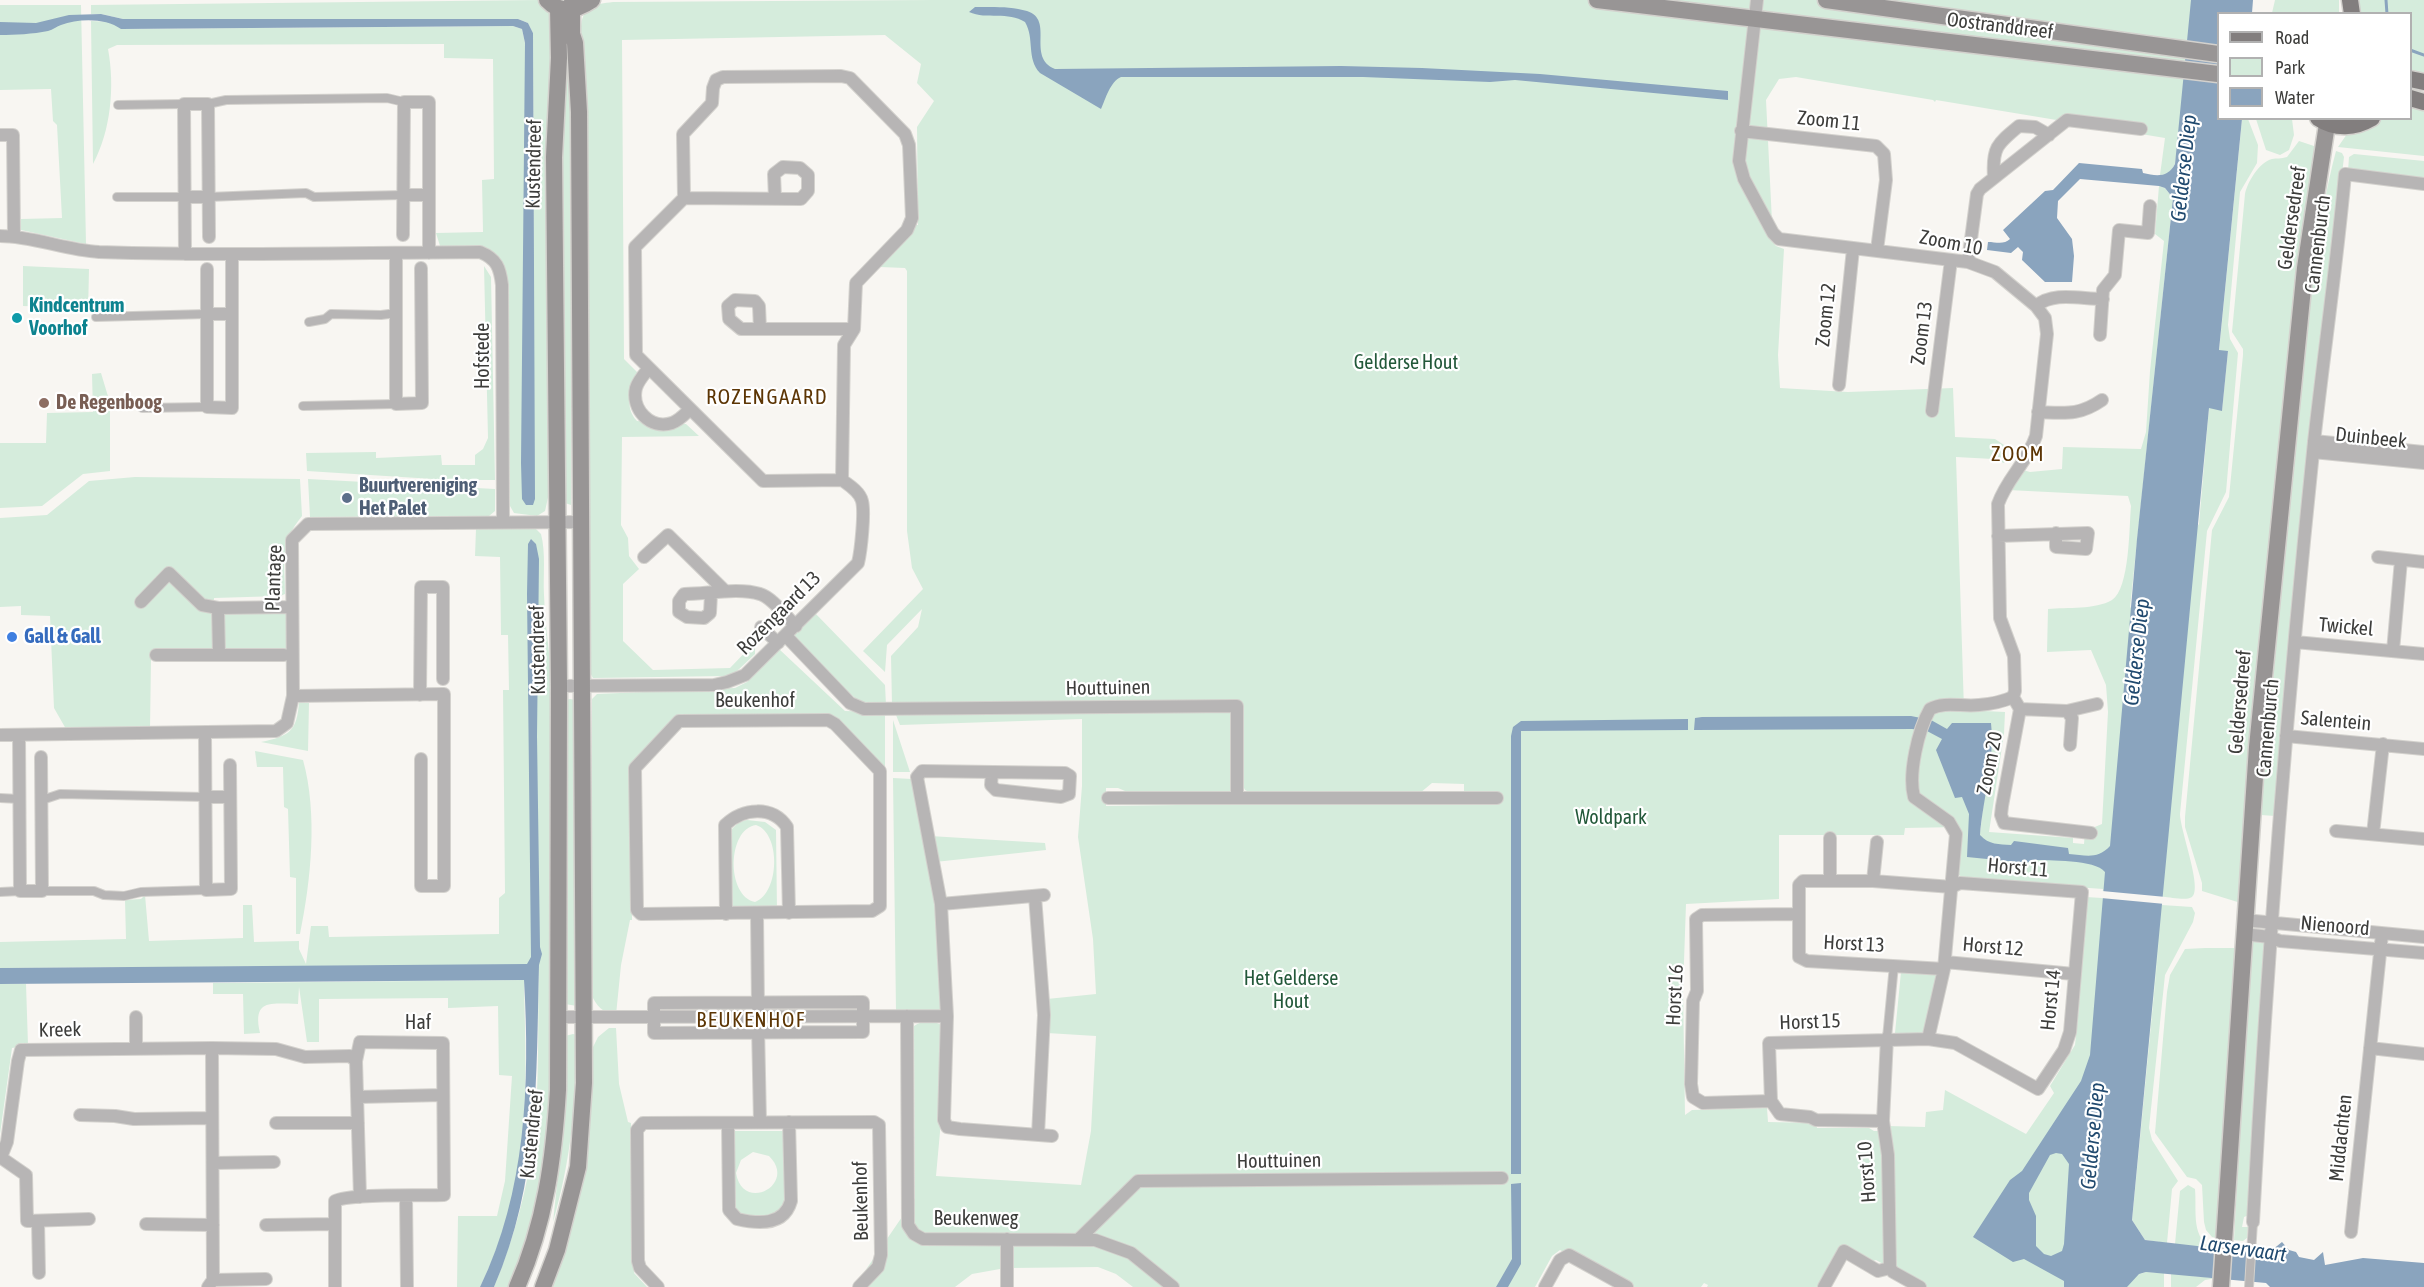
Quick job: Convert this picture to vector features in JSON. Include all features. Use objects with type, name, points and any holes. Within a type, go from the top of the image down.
[{"type":"main road","name":"Oostranddreef","points":[[1597,0],[1755,17],[2217,74]]},
{"type":"main road","name":"Oostranddreef","points":[[1826,0],[2217,54]]},
{"type":"main road","name":"Kustendreef","points":[[543,1287],[556,1250],[578,1167],[584,1083],[579,112],[575,43],[578,34],[570,3]]},
{"type":"main road","name":"Kustendreef","points":[[517,1287],[532,1253],[546,1201],[555,1142],[560,1017],[560,686],[554,138],[559,49],[570,3]]},
{"type":"main road","points":[[2337,121],[2358,125],[2368,120]]},
{"type":"main road","name":"Geldersedreef","points":[[2221,1287],[2227,1234],[2247,927],[2279,581],[2312,269],[2323,192],[2337,121]]},
{"type":"main road","name":"Geldersedreef","points":[[2227,1234],[2228,1287]]},
{"type":"street","points":[[1755,17],[1757,0]]},
{"type":"street","name":"Zoom 10","points":[[1755,17],[1739,161],[1744,179],[1773,233],[1779,239],[1968,262],[1995,272],[2036,306],[2044,318],[2047,334],[2036,436],[2031,452],[2004,487],[1998,504],[2000,618],[2014,656],[2015,691],[2013,697]]},
{"type":"street","points":[[684,198],[683,134],[712,103],[716,80],[723,77],[841,76],[850,78],[905,134],[909,145],[912,218],[908,230],[856,284],[854,329],[844,345],[842,480],[764,481],[636,355],[635,247],[684,198],[775,198]]},
{"type":"street","points":[[118,105],[208,104],[226,100],[387,98],[404,102],[429,102],[429,253]]},
{"type":"street","points":[[403,235],[404,102]]},
{"type":"street","points":[[184,104],[185,254]]},
{"type":"street","points":[[208,104],[209,237]]},
{"type":"street","points":[[1968,262],[1977,194],[1994,177],[2067,120],[2140,129]]},
{"type":"street","points":[[1994,177],[1995,148],[2019,126],[2035,127],[2049,135]]},
{"type":"street","name":"Zoom 11","points":[[1741,131],[1876,146],[1884,154],[1886,180],[1877,250]]},
{"type":"street","points":[[0,135],[13,135],[14,236]]},
{"type":"street","name":"Cannenburch","points":[[2249,1287],[2271,922],[2286,736],[2314,447],[2345,174],[2424,184]]},
{"type":"street","points":[[117,197],[209,197],[306,193],[314,197],[429,195]]},
{"type":"street","points":[[2100,335],[2103,290],[2115,275],[2119,230],[2148,233],[2150,206]]},
{"type":"street","name":"Hofstede","points":[[0,236],[14,236],[94,251],[185,254],[480,252],[497,262],[500,273],[503,521]]},
{"type":"street","name":"Zoom 12","points":[[1839,385],[1853,249]]},
{"type":"street","points":[[396,253],[396,404]]},
{"type":"street","points":[[142,408],[232,408],[232,254]]},
{"type":"street","name":"Zoom 13","points":[[1932,411],[1951,260]]},
{"type":"street","points":[[303,406],[422,404],[420,268]]},
{"type":"street","points":[[207,269],[207,407]]},
{"type":"street","points":[[2036,306],[2045,299],[2056,296],[2103,299]]},
{"type":"street","points":[[96,317],[232,314]]},
{"type":"street","points":[[309,322],[325,320],[331,314],[420,314]]},
{"type":"street","points":[[760,329],[854,329]]},
{"type":"street","points":[[649,368],[636,387],[636,401],[641,414],[651,422],[669,424],[678,420],[690,409]]},
{"type":"street","points":[[2038,412],[2070,413],[2088,410],[2102,400]]},
{"type":"street","name":"Duinbeek","points":[[2314,447],[2424,452]]},
{"type":"street","name":"Duinbeek","points":[[2314,447],[2424,463]]},
{"type":"street","name":"Rozengaard 13","points":[[560,686],[714,685],[745,675],[858,563],[862,500],[855,490],[842,480]]},
{"type":"street","name":"Plantage","points":[[0,735],[206,734],[276,731],[287,723],[293,696],[292,540],[308,524],[580,522]]},
{"type":"street","points":[[1998,536],[2056,533]]},
{"type":"street","points":[[644,557],[668,535],[725,591]]},
{"type":"street","points":[[2378,557],[2424,562]]},
{"type":"street","name":"Twickel","points":[[2393,651],[2401,560]]},
{"type":"street","points":[[141,602],[169,573],[202,605],[218,608],[292,607]]},
{"type":"street","points":[[420,694],[421,587],[443,587],[443,679]]},
{"type":"street","points":[[711,594],[725,591],[761,594],[796,626]]},
{"type":"street","points":[[218,608],[219,655]]},
{"type":"street","points":[[760,627],[782,639]]},
{"type":"street","name":"Houttuinen","points":[[782,639],[850,704],[864,709],[1237,706],[1237,797]]},
{"type":"street","name":"Twickel","points":[[2295,642],[2424,654]]},
{"type":"street","points":[[421,645],[443,646]]},
{"type":"street","points":[[156,656],[284,655]]},
{"type":"street","points":[[293,696],[444,694],[444,886],[421,886],[421,759]]},
{"type":"street","points":[[1887,1038],[1928,1038],[1944,965],[1956,834],[1949,822],[1914,797],[1911,772],[1928,712],[1939,705],[1978,705],[2002,702],[2013,697]]},
{"type":"street","name":"Zoom 20","points":[[2013,697],[2020,709],[2002,806],[2001,815],[2004,823],[2091,833]]},
{"type":"street","points":[[2020,709],[2067,711],[2097,704]]},
{"type":"street","points":[[2067,711],[2072,718],[2070,745]]},
{"type":"street","name":"Beukenhof","points":[[828,720],[835,724],[880,771],[880,906],[872,911],[726,914],[641,914],[637,910],[635,768],[679,721],[828,720]]},
{"type":"street","points":[[206,734],[206,890]]},
{"type":"street","points":[[19,735],[20,891]]},
{"type":"street","name":"Salentein","points":[[2286,736],[2424,749]]},
{"type":"street","name":"Salentein","points":[[2373,834],[2383,744]]},
{"type":"street","points":[[41,757],[42,891]]},
{"type":"street","points":[[0,892],[94,891],[104,895],[124,896],[141,892],[231,889],[230,765]]},
{"type":"street","points":[[992,772],[991,785],[996,790],[1061,797],[1069,794],[1070,776],[1065,772],[922,771],[917,777],[940,904],[947,1016],[944,1120],[947,1127],[1052,1136]]},
{"type":"street","points":[[0,798],[42,800],[60,794],[230,797]]},
{"type":"street","points":[[421,798],[444,798]]},
{"type":"street","points":[[1108,798],[1497,798]]},
{"type":"street","points":[[726,914],[725,825],[735,816],[756,810],[782,820],[787,827],[789,913]]},
{"type":"street","points":[[2336,831],[2424,839]]},
{"type":"street","points":[[1830,838],[1830,880]]},
{"type":"street","points":[[1873,881],[1877,842]]},
{"type":"street","name":"Horst 11","points":[[1799,885],[1803,881],[1830,880],[1952,887],[1960,883],[2082,892]]},
{"type":"street","name":"Horst 13","points":[[1799,885],[1799,957],[1807,961],[1944,965]]},
{"type":"street","name":"Horst 14","points":[[1928,1038],[1955,1043],[2038,1089],[2064,1050],[2070,1032],[2082,892]]},
{"type":"street","points":[[940,904],[1040,896],[1044,1016],[1038,1135]]},
{"type":"street","points":[[757,914],[760,1122]]},
{"type":"street","name":"Horst 16","points":[[1771,1101],[1703,1103],[1693,1097],[1691,1084],[1693,1002],[1697,991],[1696,919],[1702,915],[1799,914]]},
{"type":"street","name":"Nienoord","points":[[2247,927],[2271,922],[2424,937]]},
{"type":"street","name":"Nienoord","points":[[2247,927],[2280,941],[2424,953]]},
{"type":"street","name":"Middachten","points":[[2351,1232],[2382,934]]},
{"type":"street","name":"Horst 10","points":[[1890,1268],[1888,1155],[1882,1122],[1894,965]]},
{"type":"street","name":"Horst 12","points":[[1944,965],[2074,974]]},
{"type":"street","points":[[863,1002],[863,1015],[862,1032],[654,1033],[653,1019],[654,1003],[863,1002]]},
{"type":"street","points":[[560,1017],[653,1019],[863,1015],[947,1016]]},
{"type":"street","name":"Beukenweg","points":[[907,1016],[908,1225],[914,1234],[923,1239],[1095,1240],[1131,1253],[1173,1287]]},
{"type":"street","points":[[136,1017],[136,1048]]},
{"type":"street","name":"Horst 15","points":[[1771,1101],[1769,1043],[1887,1038]]},
{"type":"street","name":"Haf","points":[[335,1287],[334,1201],[342,1197],[444,1195],[442,1043],[360,1042],[356,1061]]},
{"type":"street","points":[[266,1279],[210,1283],[213,1225],[212,1048],[276,1049],[305,1057],[350,1056],[356,1061],[360,1197]]},
{"type":"street","name":"Kreek","points":[[39,1273],[38,1221],[27,1221],[26,1174],[1,1157],[7,1142],[21,1050],[212,1048]]},
{"type":"street","points":[[2370,1048],[2424,1054]]},
{"type":"street","points":[[358,1097],[443,1095]]},
{"type":"street","points":[[1771,1101],[1780,1114],[1810,1117],[1816,1120],[1882,1122]]},
{"type":"street","points":[[80,1115],[134,1119],[212,1118]]},
{"type":"street","points":[[728,1123],[729,1210],[737,1219],[766,1222],[780,1219],[788,1210],[791,1201],[789,1122]]},
{"type":"street","name":"Beukenhof","points":[[658,1287],[640,1268],[638,1261],[637,1130],[643,1123],[874,1122],[879,1125],[881,1255],[878,1267],[859,1287]]},
{"type":"street","points":[[276,1123],[358,1123]]},
{"type":"street","points":[[213,1163],[274,1162]]},
{"type":"street","name":"Houttuinen","points":[[1079,1239],[1138,1181],[1502,1178]]},
{"type":"street","points":[[406,1196],[407,1287]]},
{"type":"street","points":[[38,1221],[89,1220]]},
{"type":"street","points":[[146,1224],[213,1225]]},
{"type":"street","points":[[266,1225],[335,1224]]},
{"type":"street","points":[[1007,1239],[1007,1287]]},
{"type":"street","points":[[1824,1287],[1844,1251],[1878,1271],[1890,1268],[1920,1287]]},
{"type":"street","points":[[1545,1287],[1560,1260],[1569,1255],[1627,1287]]},
{"type":"green space","points":[[540,0],[554,14],[549,493],[545,511],[537,516],[514,513],[510,506],[506,289],[498,259],[440,246],[436,233],[483,232],[482,180],[494,179],[493,59],[444,58],[444,44],[117,45],[108,49],[111,78],[110,108],[104,137],[93,164],[91,21],[112,22],[122,29],[513,26],[522,29],[525,43],[534,480],[533,33],[528,23],[518,19],[123,19],[91,14],[91,5]]},
{"type":"green space","points":[[933,0],[2197,0],[2175,164],[2171,171],[2165,174],[2160,175],[2165,138],[1936,100],[1935,102],[1796,77],[1779,79],[1766,100],[1773,242],[1784,249],[1778,355],[1780,388],[1848,392],[1953,388],[1955,437],[1995,439],[2007,447],[2007,459],[2004,463],[1993,459],[1956,457],[1964,710],[2005,712],[2004,734],[1989,832],[2073,838],[2073,843],[2084,844],[2085,831],[2102,824],[2108,712],[2106,685],[2091,650],[2047,652],[2048,609],[2098,605],[2112,600],[2118,593],[2125,571],[2131,506],[2128,496],[2008,490],[2023,470],[2030,472],[2062,469],[2063,447],[2141,449],[2146,432],[2164,241],[2155,234],[2159,186],[2165,188],[2173,198],[2130,608],[2199,524],[2209,407],[2222,410],[2228,351],[2219,351],[2242,120],[2248,120],[2258,145],[2257,163],[2240,192],[2228,325],[2230,339],[2238,353],[2226,492],[2207,531],[2180,814],[2193,871],[2195,892],[2189,898],[2163,897],[2162,905],[2192,907],[2195,913],[2193,922],[2165,975],[2149,1128],[2152,1140],[2178,1181],[2172,1189],[2167,1243],[2145,1240],[2132,1220],[2160,932],[2130,1224],[2140,1241],[2192,1276],[2217,1278],[2205,1280],[2196,1287],[2171,1287],[2171,1273],[2146,1270],[2140,1274],[2164,1273],[2164,1287],[1924,1287],[1844,1245],[1819,1287],[1707,1287],[1708,1285],[1704,1283],[1701,1287],[1628,1287],[1560,1250],[1552,1256],[1535,1287],[1133,1287],[1116,1274],[1098,1267],[1011,1268],[1011,1259],[1000,1260],[1000,1269],[972,1274],[955,1287],[854,1287],[915,1198],[914,1026],[918,1024],[933,1022],[944,1027],[936,1176],[1081,1185],[1091,1131],[1096,1036],[1047,1033],[1047,999],[1096,994],[1093,939],[1078,837],[1082,786],[1082,719],[900,725],[892,705],[891,656],[918,627],[922,609],[887,645],[885,672],[863,651],[923,589],[912,568],[907,531],[907,271],[905,268],[880,267],[905,238],[907,225],[918,225],[917,127],[934,101],[917,83],[921,64],[885,35],[622,40],[624,359],[640,375],[630,398],[630,410],[637,421],[686,424],[699,436],[622,437],[621,525],[628,538],[629,556],[639,569],[623,584],[623,641],[653,670],[730,668],[755,642],[755,654],[736,672],[725,676],[593,678],[589,671],[581,26],[587,10],[613,2]],"holes":[[[1232,722],[1244,722],[1243,786],[1249,792],[1420,793],[1432,783],[1464,784],[1464,801],[1106,806],[1106,788],[1118,788],[1132,794],[1228,793],[1231,791]],[[1965,736],[1992,756],[1980,833],[1978,833]],[[1958,827],[1961,831],[1959,875],[1965,879],[2103,889],[2102,898],[2086,897],[2076,1005],[2079,1006],[2075,1045],[2050,1086],[2054,1093],[2026,1134],[1945,1090],[1943,1110],[1926,1112],[1925,1127],[1888,1126],[1887,1131],[1874,1131],[1869,1128],[1817,1128],[1816,1123],[1768,1122],[1767,1108],[1692,1110],[1685,1115],[1683,990],[1686,904],[1779,899],[1779,835],[1904,835],[1905,828]]]},
{"type":"green space","points":[[2275,0],[2339,0],[2339,12],[2272,12]]},
{"type":"green space","points":[[2354,0],[2424,0],[2424,76],[2412,75],[2412,12],[2355,12]]},
{"type":"green space","points":[[0,5],[81,5],[86,244],[21,230],[21,219],[62,218],[57,125],[53,121],[51,89],[0,90]]},
{"type":"green space","points":[[565,16],[572,112],[571,505],[562,502],[562,55]]},
{"type":"green space","points":[[2412,107],[2424,109],[2424,156],[2338,147],[2347,134],[2376,120],[2412,120]]},
{"type":"green space","points":[[2256,120],[2292,120],[2294,135],[2289,150],[2280,155],[2266,150]]},
{"type":"green space","points":[[2299,141],[2317,147],[2244,904],[2202,891],[2202,883],[2185,827],[2185,817],[2212,530],[2229,497],[2243,355],[2243,349],[2232,332],[2245,194],[2258,168],[2272,159],[2287,157]]},
{"type":"green space","points":[[2336,151],[2342,153],[2344,157],[2314,413],[2275,816],[2261,815],[2310,302],[2323,211]]},
{"type":"green space","points":[[2354,154],[2424,161],[2424,180],[2348,171],[2349,157]]},
{"type":"green space","points":[[23,266],[89,269],[88,314],[79,314],[77,308],[23,306]]},
{"type":"green space","points":[[484,266],[491,277],[495,480],[449,480],[307,471],[306,453],[376,452],[376,458],[441,455],[442,465],[475,465],[475,455],[483,449],[488,438]]},
{"type":"green space","points":[[101,373],[110,403],[110,471],[83,474],[42,506],[0,508],[0,443],[46,443],[47,413],[93,412],[92,374]]},
{"type":"green space","points":[[135,477],[300,479],[302,516],[290,535],[285,553],[285,594],[214,598],[213,652],[151,659],[150,729],[66,729],[54,708],[50,616],[21,615],[21,606],[0,607],[0,518],[47,515],[89,481]]},
{"type":"green space","points":[[308,479],[495,489],[495,511],[489,516],[310,517]]},
{"type":"green space","points":[[476,529],[536,529],[541,534],[552,685],[553,1086],[539,1199],[511,1287],[494,1287],[520,1211],[533,1138],[537,1089],[539,965],[0,968],[0,942],[126,939],[125,900],[141,899],[145,895],[149,941],[243,938],[243,905],[252,905],[254,942],[299,941],[299,949],[306,964],[311,926],[328,926],[329,937],[499,934],[499,898],[505,893],[503,690],[509,690],[508,635],[501,635],[500,557],[475,556]]},
{"type":"green space","points":[[225,611],[285,612],[288,614],[288,652],[222,650],[222,615]]},
{"type":"green space","points":[[814,612],[885,685],[886,705],[862,704],[788,640]]},
{"type":"green space","points":[[779,649],[845,711],[885,712],[885,782],[832,725],[680,723],[631,776],[632,920],[630,920],[621,965],[616,1015],[607,1012],[598,1006],[591,994],[592,699],[597,694],[735,688],[747,682]]},
{"type":"green space","points":[[566,700],[575,700],[577,1006],[565,1004]]},
{"type":"green space","points":[[299,702],[309,703],[308,751],[261,742],[285,735],[290,731],[296,720]]},
{"type":"green space","points":[[893,720],[910,772],[893,772]]},
{"type":"green space","points":[[255,751],[303,760],[308,781],[312,825],[310,869],[300,934],[296,934],[296,878],[290,877],[288,809],[284,807],[283,767],[257,767]]},
{"type":"green space","points":[[893,778],[912,779],[936,912],[944,1005],[938,1011],[896,1011]]},
{"type":"green space","points":[[747,820],[765,822],[776,830],[777,911],[730,912],[731,830],[739,822]],"holes":[[[756,825],[764,830],[770,839],[773,851],[773,876],[763,896],[755,902],[746,897],[739,888],[735,876],[735,850],[746,829]]]},
{"type":"green space","points":[[930,836],[1045,843],[1046,850],[935,862]]},
{"type":"green space","points":[[2250,940],[2266,941],[2249,1215],[2244,1217],[2242,1227],[2248,1227],[2247,1238],[2243,1241],[2234,1240]]},
{"type":"green space","points":[[2240,948],[2221,1239],[2212,1237],[2206,1230],[2202,1185],[2196,1179],[2187,1177],[2155,1133],[2170,975],[2185,949]]},
{"type":"green space","points":[[1901,972],[1941,974],[1924,1035],[1895,1033]]},
{"type":"green space","points":[[524,980],[525,1111],[515,1188],[500,1240],[480,1287],[457,1287],[458,1216],[497,1216],[505,1181],[512,1076],[499,1075],[498,1006],[448,1008],[448,998],[319,999],[319,1042],[307,1042],[299,987],[298,1004],[266,1005],[259,1014],[260,1033],[244,1034],[243,994],[213,994],[213,983]]},
{"type":"green space","points":[[0,984],[26,984],[28,1045],[12,1048],[0,1134]]},
{"type":"green space","points":[[609,1028],[616,1028],[619,1084],[628,1122],[631,1123],[634,1273],[647,1287],[550,1287],[591,1051],[598,1037]]},
{"type":"green space","points":[[577,1035],[577,1059],[572,1129],[553,1222],[564,1119],[565,1036]]},
{"type":"green space","points":[[733,1131],[786,1131],[784,1205],[771,1217],[742,1216],[733,1208]],"holes":[[[753,1152],[769,1156],[776,1166],[777,1176],[773,1184],[757,1193],[748,1192],[741,1185],[736,1173],[741,1160]]]},
{"type":"green space","points":[[2188,1185],[2195,1189],[2198,1232],[2207,1245],[2215,1249],[2175,1244],[2180,1191]]},
{"type":"water","name":"Gelderse Diep","points":[[2191,0],[2253,0],[2252,12],[2217,12],[2217,120],[2242,120],[2219,350],[2228,351],[2222,411],[2209,408],[2132,1220],[2145,1240],[2267,1254],[2282,1242],[2299,1257],[2314,1260],[2323,1252],[2325,1265],[2363,1258],[2424,1263],[2424,1287],[2270,1287],[2266,1283],[2146,1272],[2139,1274],[2127,1287],[2064,1287],[2064,1281],[2024,1259],[2013,1262],[1973,1237],[2010,1180],[2022,1171],[2081,1081],[2090,1055],[2105,872],[2100,868],[2082,863],[2032,860],[2027,863],[1967,857],[1969,814],[1962,797],[1955,798],[1936,750],[1942,739],[1927,731],[1912,729],[1694,730],[1695,718],[1702,717],[1911,716],[1931,720],[1947,729],[1952,723],[1991,723],[1990,765],[1980,835],[1994,843],[2011,845],[2014,841],[2068,848],[2069,854],[2086,856],[2096,855],[2110,846],[2137,539],[2173,198],[2165,188],[2159,186],[2080,179],[2058,201],[2057,218],[2072,239],[2074,256],[2072,282],[2045,282],[2022,260],[2023,252],[2018,247],[2011,253],[1987,250],[1988,242],[2008,241],[2010,239],[2003,230],[2045,191],[2053,190],[2079,163],[2142,169],[2143,173],[2157,175],[2165,174],[2175,164]],"holes":[[[2062,1154],[2069,1164],[2064,1244],[2062,1251],[2051,1256],[2044,1254],[2036,1246],[2036,1216],[2029,1200],[2029,1193],[2050,1155]]]},
{"type":"water","points":[[975,7],[1015,8],[1035,16],[1041,30],[1042,56],[1055,69],[1341,66],[1422,68],[1540,74],[1728,91],[1728,100],[1515,80],[1490,82],[1363,77],[1121,77],[1111,86],[1101,109],[1040,73],[1033,61],[1030,35],[1025,22],[1012,17],[969,12]]},
{"type":"water","points":[[101,14],[123,19],[518,19],[528,23],[533,33],[535,499],[533,505],[526,505],[522,499],[521,463],[525,43],[522,29],[513,26],[121,29],[100,21],[84,20],[42,32],[0,35],[0,22],[36,23],[69,15]]},
{"type":"water","points":[[531,539],[536,544],[539,559],[537,736],[540,947],[542,954],[539,965],[536,1088],[528,1168],[520,1208],[494,1287],[480,1287],[507,1214],[522,1137],[526,1058],[524,980],[0,984],[0,968],[527,964],[531,957],[527,594],[528,544]]},
{"type":"water","points":[[1688,719],[1688,730],[1521,731],[1521,1174],[1511,1174],[1511,736],[1513,727],[1521,721]]},
{"type":"water","points":[[1521,1183],[1521,1264],[1508,1287],[1496,1287],[1512,1259],[1511,1184]]},
{"type":"pier","points":[[2102,891],[2166,897],[2165,904],[2101,898]]},
{"type":"waterway","points":[[2386,0],[2387,12]]},
{"type":"waterway","points":[[2412,51],[2424,55]]},
{"type":"place","name":"Kindcentrum Voorhof","points":[[17,318]]},
{"type":"place","name":"De Regenboog","points":[[44,403]]},
{"type":"place","name":"Buurtvereniging Het Palet","points":[[347,498]]},
{"type":"place","name":"Gall & Gall","points":[[12,637]]},
{"type":"district","name":"ROZENGAARD","points":[[767,397]]},
{"type":"district","name":"ZOOM","points":[[2018,454]]},
{"type":"district","name":"BEUKENHOF","points":[[751,1020]]},
{"type":"park label","name":"Gelderse Hout","points":[[1406,363]]},
{"type":"park label","name":"Woldpark","points":[[1611,818]]},
{"type":"park label","name":"Het Gelderse Hout","points":[[1291,990]]},
{"type":"water label","name":"Larservaart","points":[[2243,1249]]}]
